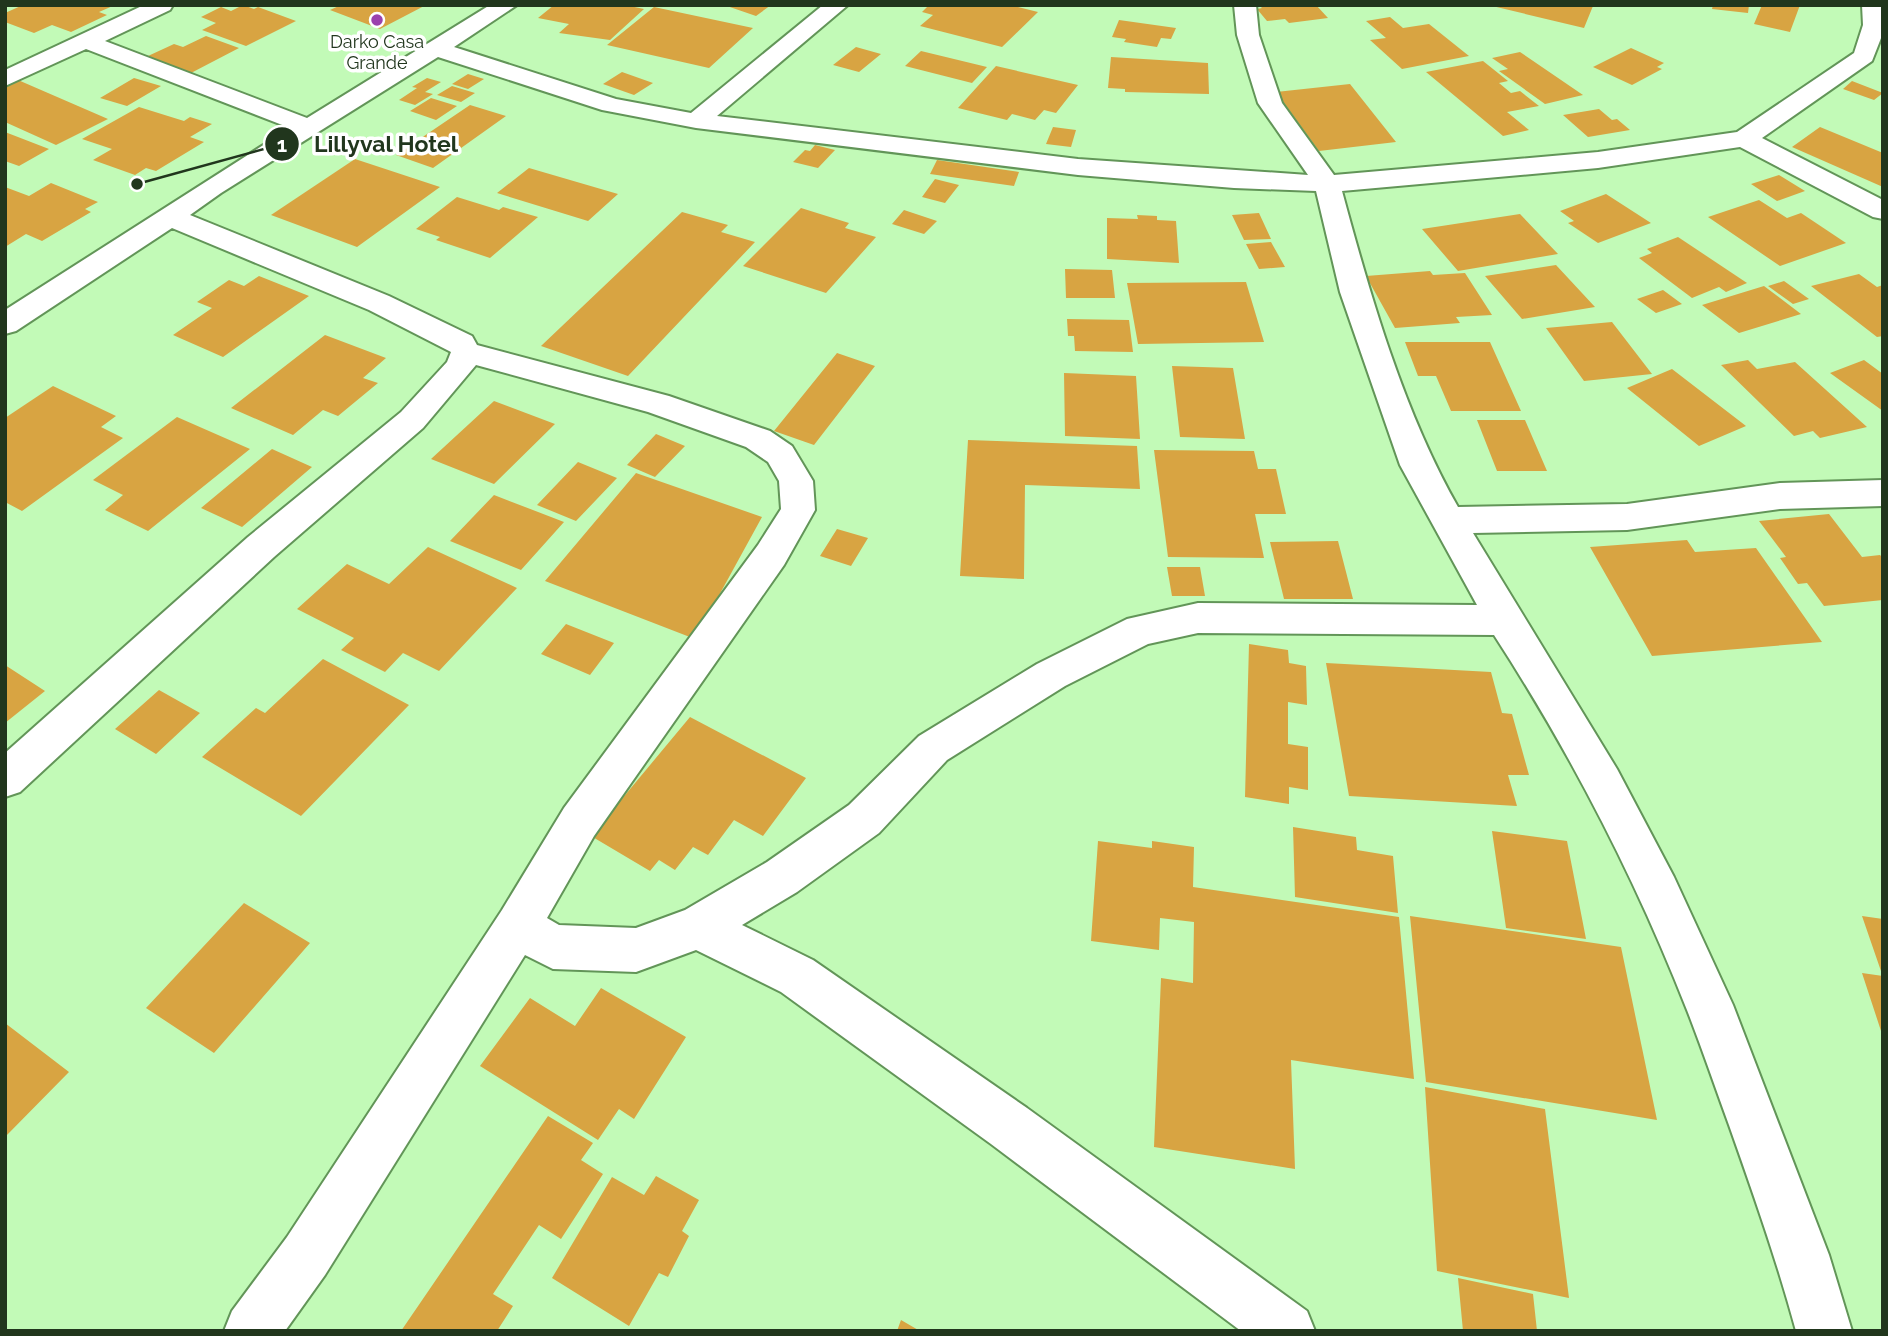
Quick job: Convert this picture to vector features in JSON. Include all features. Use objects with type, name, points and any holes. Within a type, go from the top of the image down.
[{"type":"street","points":[[5,79],[162,5]]},
{"type":"street","points":[[5,324],[212,187],[432,48],[506,5]]},
{"type":"street","points":[[696,121],[837,5]]},
{"type":"street","points":[[1244,5],[1248,35],[1270,103],[1327,184],[1355,292],[1417,465],[1504,620],[1534,665],[1602,782],[1658,892],[1704,992],[1802,1255],[1824,1331]]},
{"type":"street","points":[[432,48],[611,105],[696,121],[1079,167],[1234,180],[1327,184],[1598,160],[1745,139],[1873,58],[1873,5]]},
{"type":"street","points":[[85,41],[309,127]]},
{"type":"street","points":[[1745,139],[1883,211]]},
{"type":"street","points":[[170,217],[379,303],[461,343],[466,352],[658,404],[758,439],[780,454],[796,481],[798,510],[771,555],[579,822],[518,925],[306,1256],[252,1331]]},
{"type":"street","points":[[5,779],[261,547],[412,420],[460,366],[466,352]]},
{"type":"street","points":[[1446,520],[1627,517],[1780,496],[1883,493]]},
{"type":"street","points":[[518,925],[554,947],[636,950],[698,927],[782,877],[864,819],[933,748],[1051,675],[1140,630],[1198,618],[1504,620]]},
{"type":"street","points":[[698,927],[797,976],[1009,1126],[1287,1331]]},
{"type":"building","points":[[23,5],[115,5],[99,12],[107,15],[71,32],[52,25],[34,33],[5,22],[5,13]]},
{"type":"building","points":[[243,5],[254,9],[258,7],[296,21],[246,46],[202,30],[216,23],[201,17],[221,7],[231,11]]},
{"type":"building","name":"Darko Casa Grande","points":[[341,5],[426,5],[380,29],[330,10]]},
{"type":"building","points":[[554,5],[625,5],[644,9],[610,40],[559,33],[569,24],[538,18]]},
{"type":"building","points":[[724,5],[771,5],[756,16]]},
{"type":"building","points":[[929,5],[1010,5],[1038,12],[1002,47],[920,26],[933,15],[922,12]]},
{"type":"building","points":[[1259,5],[1316,5],[1328,18],[1289,23],[1285,19],[1267,21],[1257,9],[1262,8]]},
{"type":"building","points":[[1488,5],[1589,5],[1593,6],[1584,28]]},
{"type":"building","points":[[1713,5],[1749,5],[1748,13],[1712,9]]},
{"type":"building","points":[[1762,5],[1800,5],[1790,32],[1754,24]]},
{"type":"building","points":[[654,7],[753,28],[709,68],[607,45]]},
{"type":"building","points":[[1390,17],[1403,28],[1429,24],[1469,56],[1402,69],[1370,40],[1386,38],[1366,21]]},
{"type":"building","points":[[1119,20],[1176,28],[1171,39],[1161,38],[1157,47],[1124,42],[1126,39],[1112,37]]},
{"type":"building","points":[[206,36],[239,48],[191,73],[148,56],[174,44],[183,47]]},
{"type":"building","points":[[856,47],[881,54],[859,72],[833,65]]},
{"type":"building","points":[[1631,48],[1664,63],[1657,67],[1662,69],[1632,85],[1593,67]]},
{"type":"building","points":[[921,51],[987,67],[972,83],[905,66]]},
{"type":"building","points":[[1520,52],[1583,95],[1545,104],[1499,71],[1508,69],[1492,58]]},
{"type":"building","points":[[1111,57],[1208,63],[1209,94],[1125,92],[1125,89],[1108,88]]},
{"type":"building","points":[[1483,61],[1508,81],[1499,83],[1511,93],[1520,91],[1539,106],[1507,112],[1529,130],[1503,136],[1426,72]]},
{"type":"building","points":[[996,66],[1078,85],[1056,113],[1044,110],[1035,120],[1012,114],[1007,120],[958,108]]},
{"type":"building","points":[[622,72],[653,83],[634,95],[603,84]]},
{"type":"building","points":[[468,74],[484,79],[468,89],[452,84]]},
{"type":"building","points":[[134,78],[161,86],[127,106],[100,98]]},
{"type":"building","points":[[427,78],[441,82],[425,92],[433,94],[415,105],[399,100],[417,88],[412,87]]},
{"type":"building","points":[[18,80],[108,119],[56,145],[5,122],[5,87]]},
{"type":"building","points":[[1852,81],[1883,93],[1874,100],[1843,89]]},
{"type":"building","points":[[1350,84],[1396,142],[1319,151],[1276,92]]},
{"type":"building","points":[[452,86],[475,93],[461,102],[437,95]]},
{"type":"building","points":[[431,98],[457,106],[436,120],[410,111]]},
{"type":"building","points":[[470,105],[506,116],[433,168],[396,155]]},
{"type":"building","points":[[139,107],[184,121],[190,117],[212,124],[190,137],[204,142],[156,171],[146,168],[135,175],[93,160],[112,149],[82,139]]},
{"type":"building","points":[[1599,109],[1630,130],[1588,137],[1563,115]]},
{"type":"building","points":[[1053,127],[1076,130],[1071,147],[1046,144]]},
{"type":"building","points":[[1820,127],[1883,153],[1883,187],[1792,147]]},
{"type":"building","points":[[5,132],[49,149],[19,166],[5,161]]},
{"type":"building","points":[[815,145],[835,150],[818,168],[793,162],[805,150],[810,151]]},
{"type":"building","points":[[355,159],[440,187],[357,247],[271,215]]},
{"type":"building","points":[[937,160],[1019,172],[1014,186],[930,174]]},
{"type":"building","points":[[529,168],[618,194],[588,221],[497,193]]},
{"type":"building","points":[[1779,175],[1805,191],[1777,201],[1751,184]]},
{"type":"building","points":[[935,179],[959,185],[945,203],[922,197]]},
{"type":"building","points":[[51,183],[98,202],[85,209],[91,212],[42,241],[26,234],[5,247],[5,187],[29,196]]},
{"type":"building","points":[[1606,194],[1651,223],[1598,243],[1568,223],[1574,221],[1560,211]]},
{"type":"building","points":[[457,197],[499,210],[503,207],[538,217],[490,258],[436,240],[440,237],[416,229]]},
{"type":"building","points":[[1759,200],[1787,218],[1801,213],[1846,243],[1780,266],[1708,217]]},
{"type":"building","points":[[801,208],[849,223],[845,228],[876,237],[826,293],[743,266]]},
{"type":"building","points":[[904,210],[937,221],[924,234],[892,224]]},
{"type":"building","points":[[682,212],[728,225],[721,232],[755,242],[628,376],[541,346]]},
{"type":"building","points":[[1259,213],[1271,239],[1244,240],[1232,215]]},
{"type":"building","points":[[1520,214],[1558,254],[1458,271],[1422,229]]},
{"type":"building","points":[[1137,215],[1176,221],[1179,263],[1107,259],[1107,218],[1138,219]]},
{"type":"building","points":[[1678,237],[1747,283],[1726,292],[1719,287],[1692,298],[1639,258],[1652,253],[1647,249]]},
{"type":"building","points":[[1271,242],[1285,267],[1259,269],[1246,244]]},
{"type":"building","points":[[1556,265],[1595,307],[1522,319],[1485,276]]},
{"type":"building","points":[[1065,269],[1112,270],[1115,298],[1066,298]]},
{"type":"building","points":[[1430,271],[1433,275],[1465,273],[1492,315],[1456,317],[1460,323],[1395,328],[1366,276]]},
{"type":"building","points":[[1859,274],[1877,287],[1883,285],[1883,336],[1877,337],[1811,286]]},
{"type":"building","points":[[259,276],[309,296],[223,357],[173,335],[212,308],[197,302],[229,280],[244,286]]},
{"type":"building","points":[[1784,281],[1809,299],[1793,304],[1768,286]]},
{"type":"building","points":[[1246,282],[1264,342],[1138,344],[1127,283]]},
{"type":"building","points":[[1764,286],[1801,314],[1739,333],[1702,305]]},
{"type":"building","points":[[1663,290],[1682,304],[1656,313],[1637,299]]},
{"type":"building","points":[[1067,319],[1129,320],[1133,352],[1075,351],[1074,336],[1068,336]]},
{"type":"building","points":[[1612,322],[1652,374],[1584,381],[1546,328]]},
{"type":"building","points":[[325,335],[386,358],[363,378],[378,383],[338,416],[323,410],[293,435],[231,408]]},
{"type":"building","points":[[1405,342],[1490,342],[1521,411],[1451,411],[1436,376],[1418,376]]},
{"type":"building","points":[[837,353],[875,366],[814,445],[774,431]]},
{"type":"building","points":[[1748,360],[1757,369],[1795,362],[1867,427],[1820,438],[1813,431],[1794,436],[1721,365]]},
{"type":"building","points":[[1864,360],[1883,374],[1883,411],[1830,373]]},
{"type":"building","points":[[1172,366],[1233,368],[1245,439],[1180,437]]},
{"type":"building","points":[[1672,369],[1746,426],[1699,446],[1627,388]]},
{"type":"building","points":[[1064,373],[1136,376],[1140,439],[1065,436]]},
{"type":"building","points":[[53,386],[116,416],[101,427],[123,438],[22,511],[5,502],[5,418]]},
{"type":"building","points":[[494,401],[555,424],[494,484],[431,459]]},
{"type":"building","points":[[177,417],[250,449],[148,531],[105,510],[123,495],[93,480]]},
{"type":"building","points":[[1477,420],[1525,420],[1547,471],[1497,471]]},
{"type":"building","points":[[656,434],[685,446],[655,477],[627,465]]},
{"type":"building","points":[[968,440],[1137,446],[1140,489],[1025,485],[1024,579],[960,576]]},
{"type":"building","points":[[272,449],[312,467],[242,527],[201,508]]},
{"type":"building","points":[[1154,450],[1254,451],[1258,469],[1276,469],[1286,514],[1255,514],[1264,558],[1168,557]]},
{"type":"building","points":[[578,462],[617,478],[576,521],[537,505]]},
{"type":"building","points":[[636,473],[762,517],[695,639],[545,581]]},
{"type":"building","points":[[494,495],[564,522],[521,570],[450,541]]},
{"type":"building","points":[[1829,514],[1862,557],[1880,555],[1883,558],[1883,600],[1824,606],[1807,583],[1798,584],[1780,558],[1786,557],[1759,521]]},
{"type":"building","points":[[837,529],[868,538],[851,566],[820,556]]},
{"type":"building","points":[[1687,540],[1695,552],[1756,548],[1822,642],[1652,656],[1590,547]]},
{"type":"building","points":[[1338,541],[1353,599],[1284,599],[1270,542]]},
{"type":"building","points":[[428,547],[517,588],[439,671],[403,653],[385,672],[341,650],[354,638],[297,609],[347,564],[389,584]]},
{"type":"building","points":[[1167,567],[1200,567],[1205,596],[1172,596]]},
{"type":"building","points":[[566,624],[614,643],[590,675],[541,654]]},
{"type":"building","points":[[1249,644],[1288,650],[1289,663],[1306,666],[1307,705],[1288,702],[1288,744],[1308,747],[1308,790],[1289,787],[1289,804],[1245,797]]},
{"type":"building","points":[[323,659],[409,705],[301,816],[202,757],[256,708],[265,713]]},
{"type":"building","points":[[1326,663],[1491,672],[1502,713],[1512,714],[1529,775],[1508,775],[1517,806],[1349,796]]},
{"type":"building","points":[[5,665],[45,691],[5,723]]},
{"type":"building","points":[[159,690],[200,713],[156,754],[115,729]]},
{"type":"building","points":[[690,717],[806,778],[763,836],[734,820],[708,855],[693,847],[675,870],[659,860],[650,871],[591,836]]},
{"type":"building","points":[[1293,827],[1356,837],[1357,850],[1393,856],[1398,913],[1295,897]]},
{"type":"building","points":[[1492,831],[1567,841],[1586,939],[1506,928]]},
{"type":"building","points":[[1098,841],[1152,848],[1152,841],[1194,847],[1193,887],[1399,917],[1414,1079],[1291,1060],[1295,1169],[1154,1147],[1161,978],[1193,983],[1194,922],[1160,918],[1159,950],[1091,941]]},
{"type":"building","points":[[244,903],[310,943],[214,1053],[146,1008]]},
{"type":"building","points":[[1410,916],[1621,947],[1657,1120],[1426,1082]]},
{"type":"building","points":[[1862,916],[1883,919],[1883,974],[1882,974]]},
{"type":"building","points":[[1862,973],[1883,976],[1882,1034]]},
{"type":"building","points":[[601,988],[686,1037],[634,1119],[619,1109],[598,1140],[480,1066],[530,998],[575,1026]]},
{"type":"building","points":[[5,1023],[69,1072],[5,1137]]},
{"type":"building","points":[[1425,1087],[1545,1109],[1569,1298],[1437,1271]]},
{"type":"building","points":[[548,1116],[593,1143],[581,1160],[603,1174],[561,1239],[539,1225],[493,1294],[513,1306],[497,1331],[401,1331]]},
{"type":"building","points":[[656,1176],[699,1200],[682,1231],[689,1236],[668,1277],[659,1273],[629,1326],[552,1278],[612,1177],[644,1195]]},
{"type":"building","points":[[1458,1278],[1533,1294],[1537,1331],[1463,1331]]},
{"type":"building","points":[[901,1320],[920,1331],[897,1331]]},
{"type":"place","name":"Darko Casa Grande","points":[[377,20]]},
{"type":"place","name":"Lillyval Hotel","points":[[137,184]]}]
